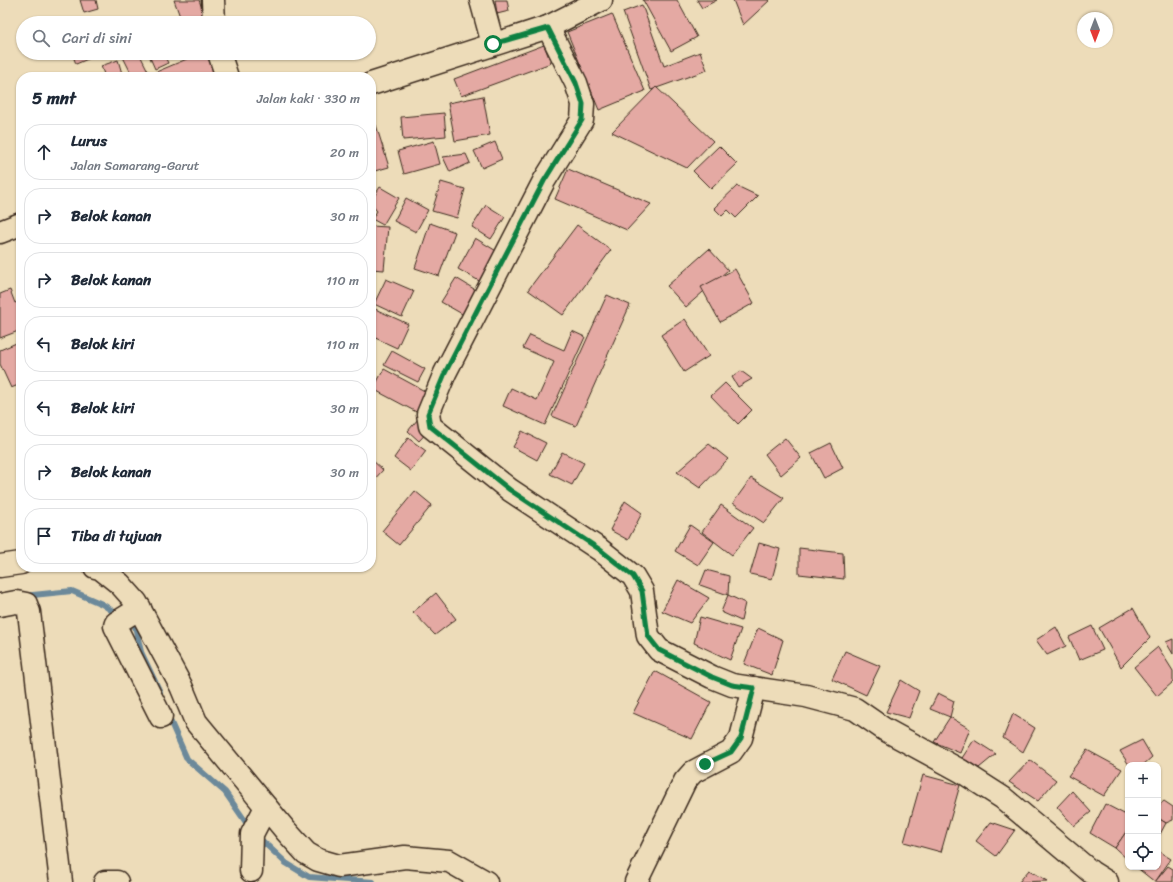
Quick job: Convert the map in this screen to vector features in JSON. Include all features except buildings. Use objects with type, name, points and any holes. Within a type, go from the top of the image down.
[{"type":"street","points":[[213,0],[214,16]]},
{"type":"street","points":[[482,0],[493,44]]},
{"type":"street","points":[[376,82],[493,44],[548,28],[601,0]]},
{"type":"street","points":[[548,28],[576,83],[583,104],[582,120],[544,181],[445,373],[428,414],[430,426],[510,490],[599,549],[633,576],[642,591],[648,636],[659,650],[712,677],[732,685],[806,696],[855,709],[884,729],[961,771],[1003,798],[1091,872],[1108,882]]},
{"type":"street","points":[[222,60],[226,72]]},
{"type":"street","points":[[0,232],[16,226]]},
{"type":"street","points":[[0,566],[16,564]]},
{"type":"street","points":[[105,572],[120,584],[129,615],[180,686],[196,722],[259,820],[318,860],[339,866],[405,857],[449,861],[486,882]]},
{"type":"street","points":[[0,605],[16,602],[26,604],[29,612],[61,882]]},
{"type":"street","points":[[129,615],[115,626],[161,717]]},
{"type":"street","points":[[636,882],[685,781],[693,772],[731,752],[741,738],[754,688]]},
{"type":"street","points":[[251,871],[259,820]]},
{"type":"street","points":[[105,882],[118,882]]},
{"type":"waterway","points":[[23,596],[72,591],[102,604],[120,616]]},
{"type":"waterway","points":[[127,621],[135,626],[141,652],[160,692]]},
{"type":"waterway","points":[[168,716],[187,759],[225,792],[250,828]]},
{"type":"waterway","points":[[257,836],[286,863],[309,877],[373,882]]},
{"type":"route","points":[[493,44],[548,28],[576,83],[583,104],[582,120],[544,181],[496,273],[445,373],[428,414],[428,421],[430,426],[510,490],[599,549],[633,576],[638,582],[642,591],[648,636],[659,650],[712,677],[732,685],[754,688],[741,738],[731,752],[705,764]]}]
